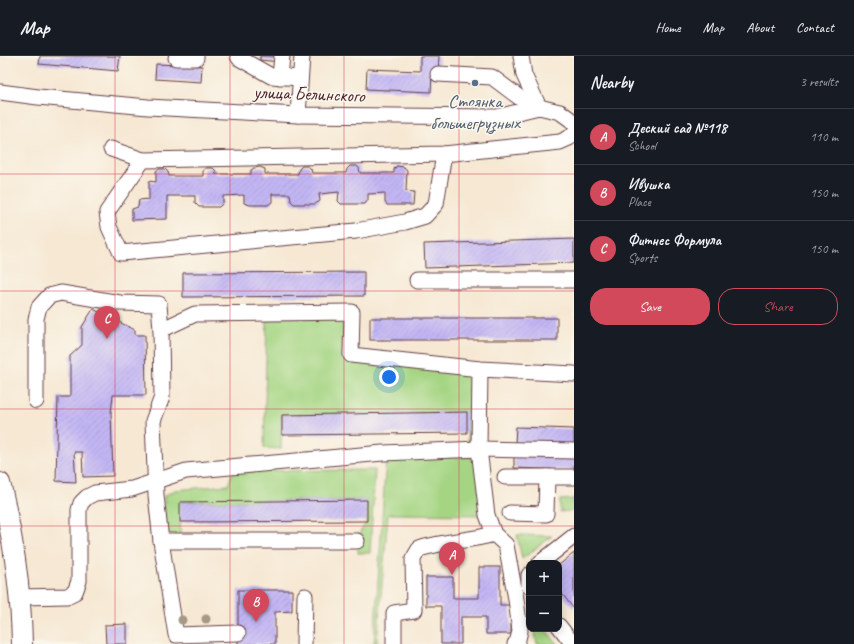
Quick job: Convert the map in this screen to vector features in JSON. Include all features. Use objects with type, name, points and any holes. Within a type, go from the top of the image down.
[{"type":"main road","points":[[0,483],[13,547],[20,597],[22,644]]},
{"type":"street","points":[[176,58],[196,58],[196,56]]},
{"type":"street","points":[[238,56],[271,76],[300,78]]},
{"type":"street","points":[[280,77],[282,56]]},
{"type":"street","points":[[298,115],[302,56]]},
{"type":"street","points":[[521,56],[524,75],[539,107]]},
{"type":"street","points":[[438,74],[492,77],[520,98],[539,107]]},
{"type":"street","name":"улица Белинского","points":[[0,92],[148,107],[298,115],[497,117],[539,107],[560,112],[574,122]]},
{"type":"street","points":[[111,149],[142,160],[444,154],[560,142],[569,138],[574,133]]},
{"type":"street","points":[[142,160],[107,212],[109,227],[121,253],[356,231],[405,222],[425,216],[436,204],[444,154]]},
{"type":"street","points":[[417,280],[574,280]]},
{"type":"street","points":[[36,401],[36,319],[39,307],[49,296],[61,293],[120,303],[159,304],[162,397],[153,421],[156,480],[161,541],[176,635],[238,633]]},
{"type":"street","points":[[161,330],[195,314],[352,312],[351,355],[480,369],[574,374]]},
{"type":"street","points":[[480,369],[479,449],[487,515],[494,534],[506,545],[516,598],[520,631],[515,644]]},
{"type":"street","points":[[20,597],[52,598],[67,596],[75,592],[79,581],[79,510],[81,503],[87,497],[95,494],[132,489],[156,480],[193,470],[383,453],[479,449],[574,451]]},
{"type":"street","points":[[505,477],[574,477]]},
{"type":"street","points":[[510,513],[546,514],[547,477]]},
{"type":"street","points":[[394,644],[394,613],[414,610],[413,559],[419,549],[428,546],[478,539],[494,534]]},
{"type":"street","points":[[544,560],[574,536]]},
{"type":"street","points":[[161,541],[356,541]]},
{"type":"street","points":[[304,644],[305,596]]},
{"type":"street","points":[[562,630],[573,644],[574,643]]},
{"type":"green space","points":[[348,316],[346,359],[475,373],[474,447],[468,447],[466,412],[282,415],[281,449],[264,448],[267,317]]},
{"type":"green space","points":[[475,457],[487,515],[388,514],[377,644],[374,644],[386,458]]},
{"type":"green space","points":[[375,470],[370,553],[358,553],[359,534],[367,521],[367,500],[181,502],[180,535],[165,536],[164,496],[175,490],[228,485],[233,471]]},
{"type":"green space","points":[[574,499],[574,511],[560,512],[560,500]]},
{"type":"green space","points":[[517,535],[552,536],[522,559]]},
{"type":"green space","points":[[535,632],[547,632],[557,644],[537,644]]},
{"type":"building","points":[[40,56],[120,56],[118,71],[39,64]]},
{"type":"building","points":[[260,56],[281,56],[280,62],[260,60]]},
{"type":"building","points":[[420,56],[439,56],[438,74],[432,74],[431,92],[366,89],[367,69],[420,71]]},
{"type":"building","points":[[156,64],[202,66],[201,82],[155,79]]},
{"type":"building","points":[[302,166],[308,166],[312,173],[346,173],[350,166],[357,166],[360,173],[394,173],[394,169],[397,166],[404,167],[407,170],[406,191],[414,192],[413,205],[387,205],[385,202],[385,193],[368,194],[368,200],[365,204],[341,204],[338,201],[339,192],[319,194],[320,201],[315,204],[294,204],[291,201],[290,194],[272,194],[272,202],[268,205],[250,205],[244,203],[244,195],[223,196],[223,203],[219,207],[199,207],[195,203],[195,196],[167,196],[167,219],[132,220],[132,209],[138,207],[139,200],[149,199],[149,181],[156,182],[156,171],[159,169],[165,169],[169,176],[203,176],[203,171],[205,168],[213,168],[216,171],[215,174],[251,174],[251,170],[260,167],[265,169],[265,174],[298,174],[299,169]]},
{"type":"building","points":[[574,239],[574,263],[425,268],[424,244]]},
{"type":"building","points":[[364,272],[364,296],[183,297],[183,273]]},
{"type":"building","points":[[93,309],[135,330],[135,335],[145,335],[146,395],[113,395],[111,413],[113,476],[83,477],[82,452],[74,452],[76,482],[56,481],[58,397],[70,397],[70,356],[82,345],[82,327]]},
{"type":"building","points":[[370,318],[557,318],[557,340],[370,340]]},
{"type":"building","points":[[467,412],[467,433],[282,435],[282,415]]},
{"type":"building","points":[[516,427],[574,429],[574,445],[515,444]]},
{"type":"building","points":[[514,453],[574,455],[574,470],[514,468]]},
{"type":"building","points":[[367,500],[367,521],[180,522],[180,502]]},
{"type":"building","points":[[574,553],[574,609],[562,594],[562,563]]},
{"type":"building","points":[[479,567],[500,567],[500,605],[511,605],[511,634],[486,634],[486,617],[461,617],[461,644],[441,644],[441,606],[426,606],[426,577],[453,577],[453,598],[479,598]]},
{"type":"building","points":[[238,590],[292,590],[292,611],[275,612],[275,644],[238,644]]},
{"type":"building","points":[[127,624],[127,644],[106,644],[105,625]]},
{"type":"place","name":"Стоянка большегрузных","points":[[475,83]]},
{"type":"place","name":"Фитнес Формула","points":[[107,339]]},
{"type":"place","name":"Деский сад №118","points":[[452,575]]},
{"type":"place","name":"Ивушка","points":[[256,622]]}]
